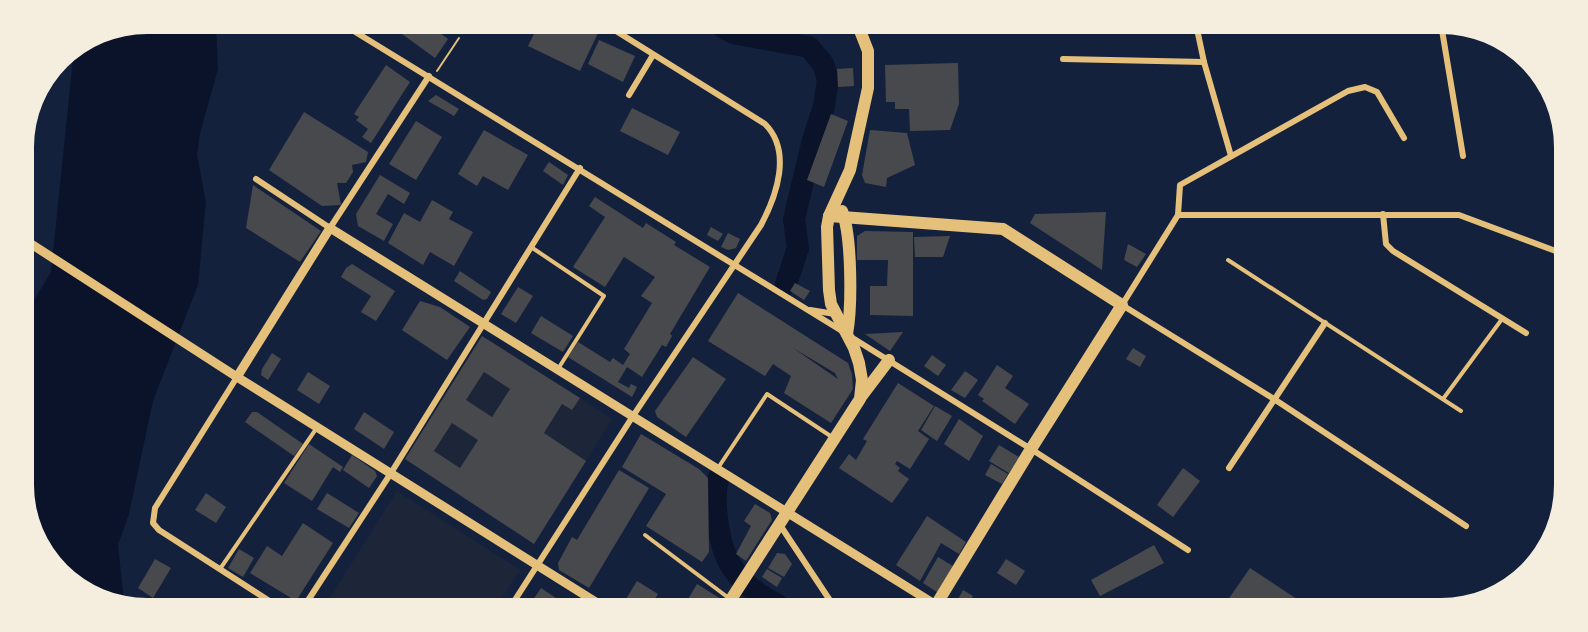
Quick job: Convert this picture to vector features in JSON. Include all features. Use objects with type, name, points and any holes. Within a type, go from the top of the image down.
[{"type":"main road","points":[[860,399],[862,380],[859,363],[831,304],[827,227],[850,170],[868,88],[868,51],[862,34]]},
{"type":"main road","points":[[837,199],[844,217],[850,286],[847,334]]},
{"type":"main road","points":[[830,216],[1003,229],[1122,305],[941,597]]},
{"type":"main road","points":[[732,598],[833,438],[889,360]]},
{"type":"street","points":[[1198,34],[1231,156]]},
{"type":"street","points":[[1443,34],[1463,156]]},
{"type":"street","points":[[360,35],[889,360],[1188,550]]},
{"type":"street","points":[[516,598],[633,416],[761,225],[772,200],[781,162],[781,150],[772,131],[750,113],[621,35]]},
{"type":"street","points":[[629,95],[653,55]]},
{"type":"street","points":[[1063,59],[1204,62]]},
{"type":"street","points":[[264,598],[159,530],[153,523],[155,508],[330,228],[431,77]]},
{"type":"street","points":[[1404,138],[1377,92],[1365,87],[1348,91],[1180,185],[1178,215],[1122,305],[1274,399],[1466,526]]},
{"type":"street","points":[[310,598],[391,473],[580,168]]},
{"type":"street","points":[[256,179],[330,228],[924,597]]},
{"type":"street","points":[[1383,214],[1386,244],[1393,251],[1526,333]]},
{"type":"street","points":[[1178,215],[1459,215],[1554,250]]},
{"type":"street","points":[[35,245],[237,377],[589,598]]},
{"type":"street","points":[[806,309],[836,314]]},
{"type":"street","points":[[1230,468],[1325,323]]},
{"type":"street","points":[[780,525],[828,597]]},
{"type":"lane","points":[[531,247],[604,296],[558,369]]},
{"type":"lane","points":[[1228,260],[1461,411]]},
{"type":"lane","points":[[1443,399],[1502,319]]},
{"type":"lane","points":[[718,469],[767,394],[833,438]]},
{"type":"lane","points":[[220,570],[317,427]]},
{"type":"lane","points":[[645,535],[729,598]]},
{"type":"path","points":[[431,77],[460,35]]},
{"type":"shaded area","points":[[216,35],[218,69],[200,133],[197,155],[206,202],[198,285],[153,401],[129,514],[118,545],[123,595],[97,586],[73,570],[53,547],[40,521],[34,485],[35,299],[51,272],[73,62],[97,46],[125,37]]},
{"type":"shaded area","points":[[484,372],[510,389],[492,417],[466,400]]},
{"type":"shaded area","points":[[580,398],[612,419],[586,461],[544,433],[562,404],[572,410]]},
{"type":"shaded area","points":[[452,423],[478,440],[460,468],[434,451]]},
{"type":"shaded area","points":[[397,491],[520,570],[502,598],[330,598]]},
{"type":"building","points":[[403,35],[442,35],[448,39],[435,58]]},
{"type":"building","points":[[534,35],[597,35],[580,71],[528,46]]},
{"type":"building","points":[[599,40],[635,56],[623,82],[588,64]]},
{"type":"building","points":[[958,63],[959,104],[950,130],[910,131],[909,109],[895,109],[895,102],[886,102],[885,65]]},
{"type":"building","points":[[386,65],[410,82],[371,143],[362,137],[368,129],[356,120],[359,117],[354,114]]},
{"type":"building","points":[[853,68],[854,86],[838,87],[837,69]]},
{"type":"building","points":[[436,95],[459,109],[454,116],[428,101]]},
{"type":"building","points":[[632,108],[680,132],[668,155],[620,131]]},
{"type":"building","points":[[304,112],[368,152],[366,162],[352,165],[353,172],[346,183],[337,183],[341,205],[322,206],[269,170]]},
{"type":"building","points":[[831,114],[848,121],[824,187],[807,180]]},
{"type":"building","points":[[416,121],[442,137],[416,180],[389,164]]},
{"type":"building","points":[[484,130],[528,155],[508,190],[483,176],[477,186],[458,174]]},
{"type":"building","points":[[870,130],[907,133],[915,165],[887,178],[886,187],[865,183],[862,175]]},
{"type":"building","points":[[549,162],[568,175],[563,185],[543,171]]},
{"type":"building","points":[[380,175],[410,193],[404,204],[388,194],[376,214],[393,224],[384,241],[358,226],[356,214]]},
{"type":"building","points":[[253,185],[321,231],[300,262],[246,228]]},
{"type":"building","points":[[595,197],[643,228],[646,223],[676,242],[674,245],[710,267],[670,334],[672,336],[666,347],[662,345],[642,377],[627,367],[618,382],[629,388],[631,384],[637,387],[632,397],[568,357],[578,342],[610,362],[613,358],[623,365],[630,354],[624,349],[652,303],[641,296],[655,277],[624,257],[605,287],[573,267],[605,217],[589,206]]},
{"type":"building","points":[[432,200],[453,212],[449,219],[473,232],[454,266],[430,252],[423,265],[388,243],[404,213],[420,222]]},
{"type":"building","points":[[1106,212],[1102,270],[1030,223],[1035,214]]},
{"type":"building","points":[[711,227],[723,234],[718,241],[707,235]]},
{"type":"building","points":[[865,231],[913,232],[913,316],[870,315],[870,286],[887,286],[888,260],[857,260],[857,236]]},
{"type":"building","points":[[728,233],[740,239],[736,248],[728,250],[721,247]]},
{"type":"building","points":[[950,236],[943,257],[915,257],[914,237]]},
{"type":"building","points":[[1128,244],[1146,254],[1137,267],[1124,260]]},
{"type":"building","points":[[352,264],[395,291],[376,321],[361,312],[371,296],[341,277],[346,268]]},
{"type":"building","points":[[460,271],[491,292],[487,299],[483,300],[454,281]]},
{"type":"building","points":[[795,283],[810,291],[804,300],[790,291]]},
{"type":"building","points":[[518,287],[533,296],[516,323],[501,314]]},
{"type":"building","points":[[738,293],[848,363],[852,374],[853,389],[831,423],[784,393],[791,376],[773,364],[765,376],[708,341]],"holes":[[[793,348],[835,373],[838,379]]]},
{"type":"building","points":[[420,301],[440,307],[470,327],[447,360],[402,330]]},
{"type":"building","points":[[541,316],[573,336],[563,352],[531,333]]},
{"type":"building","points":[[903,332],[890,351],[865,334]]},
{"type":"building","points":[[482,336],[580,398],[572,410],[562,404],[544,433],[586,461],[534,544],[405,459]],"holes":[[[484,372],[510,389],[492,417],[466,400]],[[452,423],[478,440],[460,468],[434,451]]]},
{"type":"building","points":[[1133,348],[1146,356],[1140,367],[1126,359]]},
{"type":"building","points":[[272,353],[281,359],[268,380],[261,375]]},
{"type":"building","points":[[932,355],[946,365],[938,376],[924,366]]},
{"type":"building","points":[[693,357],[726,379],[686,437],[657,417],[655,411]]},
{"type":"building","points":[[997,365],[1013,376],[1005,388],[1029,404],[1015,424],[982,401],[984,399],[978,395]]},
{"type":"building","points":[[965,371],[978,380],[965,398],[951,390]]},
{"type":"building","points":[[308,372],[330,386],[319,404],[297,390]]},
{"type":"building","points":[[898,383],[934,406],[918,431],[929,439],[910,469],[897,461],[895,464],[900,468],[898,471],[909,479],[892,503],[839,468],[849,454],[856,460],[867,441],[863,439]]},
{"type":"building","points":[[935,406],[952,416],[937,441],[921,430]]},
{"type":"building","points":[[252,412],[257,412],[303,444],[294,456],[245,422]]},
{"type":"building","points":[[364,412],[394,432],[384,449],[354,429]]},
{"type":"building","points":[[959,419],[983,436],[969,461],[944,444]]},
{"type":"building","points":[[641,434],[699,469],[708,478],[709,552],[702,562],[646,526],[666,494],[622,467]]},
{"type":"building","points":[[309,444],[343,467],[340,472],[333,467],[312,501],[284,483]]},
{"type":"building","points":[[999,445],[1019,457],[1009,473],[989,461]]},
{"type":"building","points":[[352,455],[375,471],[377,476],[369,488],[343,470]]},
{"type":"building","points":[[991,464],[1008,474],[1002,484],[985,475]]},
{"type":"building","points":[[1183,468],[1200,481],[1173,517],[1157,505]]},
{"type":"building","points":[[619,470],[649,488],[589,588],[559,570],[558,563],[572,537],[577,540]]},
{"type":"building","points":[[206,493],[226,507],[216,523],[195,510]]},
{"type":"building","points":[[327,493],[359,513],[349,528],[317,509]]},
{"type":"building","points":[[755,504],[770,513],[772,520],[746,561],[736,554],[751,526],[744,521]]},
{"type":"building","points":[[927,516],[966,542],[959,554],[941,543],[920,581],[896,565]]},
{"type":"building","points":[[303,523],[333,543],[298,598],[291,598],[250,573],[267,546],[282,556]]},
{"type":"building","points":[[1154,545],[1164,563],[1100,596],[1091,580]]},
{"type":"building","points":[[239,549],[254,558],[243,577],[228,568]]},
{"type":"building","points":[[777,553],[785,554],[792,564],[784,577],[768,568]]},
{"type":"building","points":[[938,557],[953,566],[937,592],[923,583]]},
{"type":"building","points":[[155,559],[171,568],[153,598],[138,588]]},
{"type":"building","points":[[1006,559],[1025,571],[1016,585],[997,573]]},
{"type":"building","points":[[1250,568],[1294,597],[1230,597]]},
{"type":"building","points":[[767,569],[782,578],[777,587],[762,577]]},
{"type":"building","points":[[637,581],[658,594],[656,598],[627,598]]},
{"type":"building","points":[[697,584],[719,598],[689,598]]},
{"type":"building","points":[[541,588],[556,598],[535,598]]},
{"type":"building","points":[[963,590],[973,596],[972,597],[959,597]]},
{"type":"waterway","points":[[741,35],[809,47],[823,64],[828,79],[824,106],[813,140],[794,219],[798,248],[786,284]]},
{"type":"waterway","points":[[718,479],[716,513],[724,551],[738,575],[748,586],[766,598]]}]
